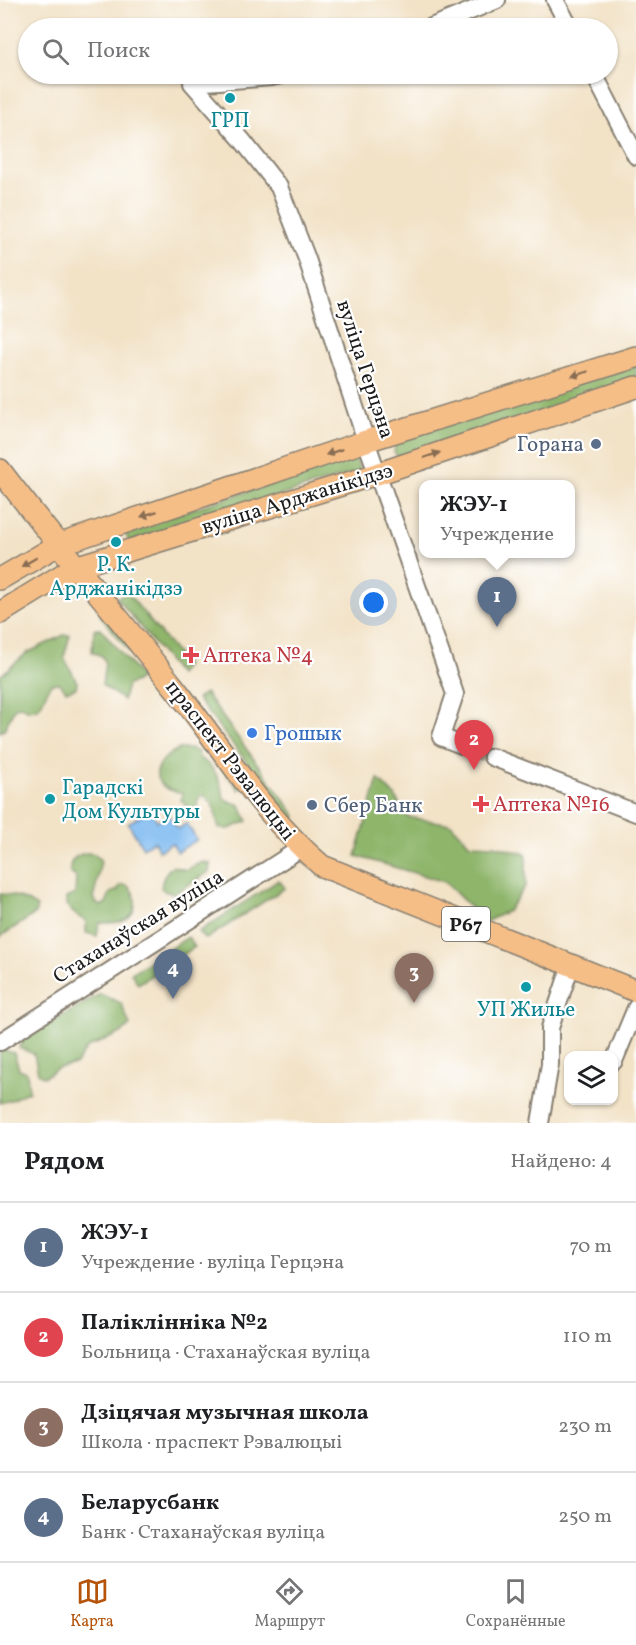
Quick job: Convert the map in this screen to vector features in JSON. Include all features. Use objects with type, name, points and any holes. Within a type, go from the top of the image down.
[{"type":"main road","name":"вуліца Арджанікідзэ","points":[[0,579],[58,545],[366,441],[636,357]]},
{"type":"main road","name":"вуліца Арджанікідзэ","points":[[0,613],[75,567],[377,474],[636,387]]},
{"type":"main road","name":"праспект Рэвалюцыі","points":[[0,470],[75,567],[175,687],[273,818],[301,848],[322,866],[636,992]]},
{"type":"street","points":[[453,18],[497,0]]},
{"type":"street","points":[[555,0],[565,18]]},
{"type":"street","name":"вуліца Герцэна","points":[[193,84],[279,187],[307,259],[377,474],[455,694],[441,737],[470,748]]},
{"type":"street","points":[[599,84],[636,156]]},
{"type":"street","points":[[492,757],[636,813]]},
{"type":"street","name":"Стаханаўская вуліца","points":[[0,1042],[301,848]]},
{"type":"street","points":[[540,1123],[550,1064],[550,1028],[571,965]]},
{"type":"street","points":[[618,1051],[636,1008]]},
{"type":"green space","points":[[636,364],[636,381],[403,456],[397,456],[394,452],[396,440]]},
{"type":"green space","points":[[356,458],[360,471],[129,542],[124,530]]},
{"type":"green space","points":[[126,591],[186,665],[179,675],[117,598]]},
{"type":"green space","points":[[103,613],[242,788],[239,790],[100,615]]},
{"type":"green space","points":[[94,629],[101,629],[141,677],[136,682],[127,685],[123,700],[102,685],[105,662],[102,656],[92,652]]},
{"type":"green space","points":[[64,635],[70,635],[64,657],[77,682],[76,688],[66,691],[60,683],[51,684],[38,708],[28,709],[18,706],[14,709],[4,730],[0,732],[0,676],[27,653]]},
{"type":"green space","points":[[205,693],[296,816],[293,821],[197,699]]},
{"type":"green space","points":[[179,749],[191,749],[198,752],[199,758],[209,765],[216,775],[224,799],[240,805],[248,821],[229,829],[219,828],[213,806],[208,799],[202,795],[198,800],[197,808],[189,808],[181,800],[183,793],[170,790],[161,784],[158,779],[158,767],[167,756]]},
{"type":"green space","points":[[378,779],[395,796],[407,817],[451,824],[470,844],[494,845],[526,854],[526,885],[508,911],[485,922],[445,882],[356,856]]},
{"type":"green space","points":[[95,854],[101,861],[94,896],[96,903],[101,906],[106,903],[110,893],[118,890],[120,885],[127,885],[135,901],[133,912],[125,920],[99,923],[97,936],[86,933],[86,921],[72,912],[66,902],[66,898],[75,894],[76,877],[70,873],[72,861],[79,855]]},
{"type":"green space","points":[[202,862],[210,863],[209,872],[175,893],[166,892],[161,888],[164,875],[173,866],[186,870]]},
{"type":"green space","points":[[279,880],[285,888],[206,939],[198,932]]},
{"type":"green space","points":[[0,894],[19,898],[37,907],[35,914],[0,937]]},
{"type":"green space","points":[[188,937],[195,947],[138,984],[131,973]]},
{"type":"green space","points":[[100,994],[121,1003],[130,1025],[123,1032],[87,1048],[76,1064],[58,1068],[44,1077],[38,1073],[34,1054],[19,1048],[25,1038]]},
{"type":"green space","points":[[0,1049],[14,1053],[19,1069],[27,1073],[29,1091],[0,1103]]},
{"type":"water","points":[[151,810],[157,821],[169,815],[178,829],[187,823],[197,840],[177,852],[172,843],[159,851],[154,841],[143,848],[128,823]]},
{"type":"tunnel","points":[[469,748],[492,757]]},
{"type":"place","name":"ГРП","points":[[230,98]]},
{"type":"place","name":"Горана","points":[[596,444]]},
{"type":"place","name":"Р. К. Арджанікідзэ","points":[[116,542]]},
{"type":"place","name":"ЖЭУ-1","points":[[497,627]]},
{"type":"place","name":"Аптека №4","points":[[191,655]]},
{"type":"place","name":"Грошык","points":[[252,733]]},
{"type":"place","name":"Паліклінніка №2","points":[[474,770]]},
{"type":"place","name":"Гарадскі Дом Культуры","points":[[50,799]]},
{"type":"place","name":"Аптека №16","points":[[481,804]]},
{"type":"place","name":"Сбер Банк","points":[[312,805]]},
{"type":"place","name":"УП Жилье","points":[[526,987]]},
{"type":"place","name":"Беларусбанк","points":[[173,999]]},
{"type":"place","name":"Дзіцячая музычная школа","points":[[414,1003]]}]
